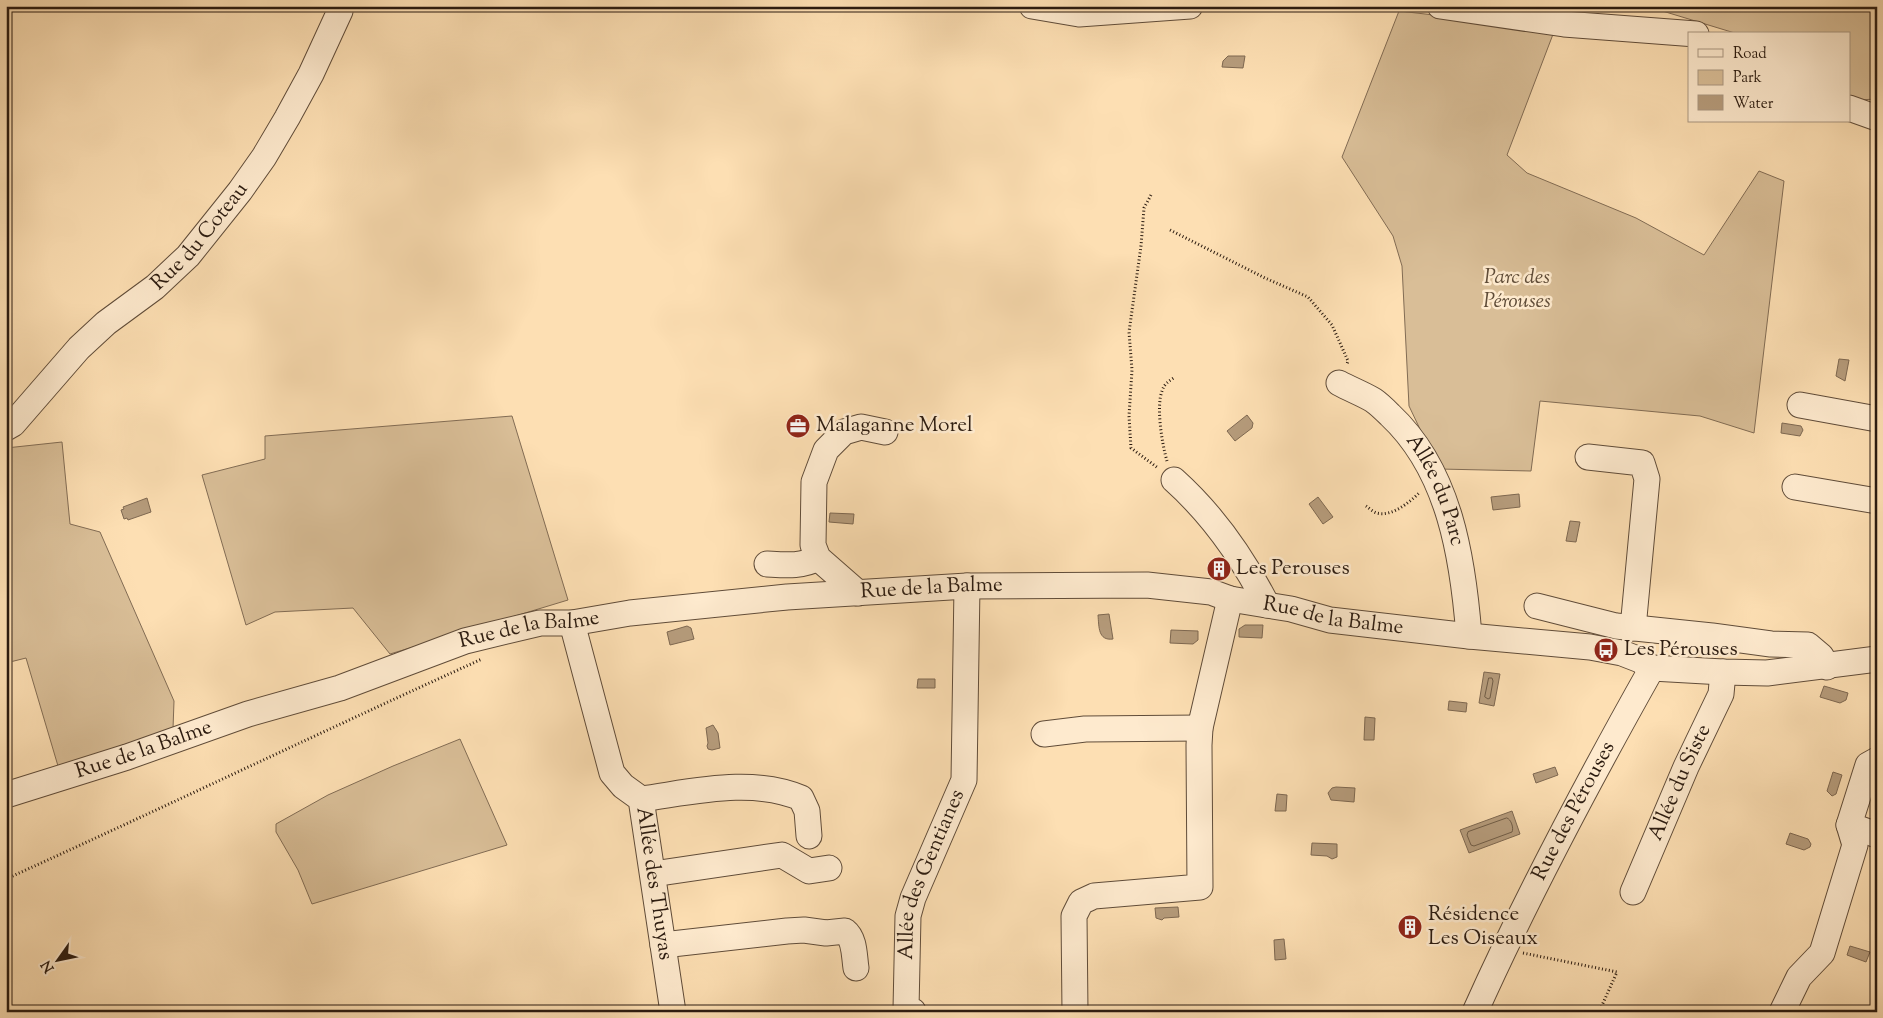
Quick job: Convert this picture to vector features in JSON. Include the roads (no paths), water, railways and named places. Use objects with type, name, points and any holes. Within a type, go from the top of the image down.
[{"type":"street","name":"Rue du Coteau","points":[[6,428],[13,424],[79,348],[106,323],[155,287],[188,256],[240,192],[264,157],[311,74],[341,6]]},
{"type":"street","points":[[1032,6],[1079,14],[1190,6]]},
{"type":"street","points":[[1440,6],[1564,24],[1688,33]]},
{"type":"street","points":[[1850,108],[1877,118]]},
{"type":"street","name":"Allée du Parc","points":[[1339,383],[1374,401],[1406,430],[1436,477],[1449,514],[1466,592],[1468,636]]},
{"type":"street","points":[[1800,405],[1877,419]]},
{"type":"street","points":[[858,593],[818,558],[813,545],[814,482],[826,450],[844,432],[861,427],[885,432]]},
{"type":"street","points":[[1588,457],[1642,463],[1647,480],[1633,628]]},
{"type":"street","points":[[1174,480],[1192,496],[1213,522],[1250,572],[1267,604]]},
{"type":"street","points":[[1795,487],[1877,501]]},
{"type":"street","points":[[767,564],[793,566],[808,564],[818,558]]},
{"type":"street","name":"Rue de la Balme","points":[[6,795],[127,757],[248,714],[340,688],[465,641],[540,623],[572,623],[630,613],[742,601],[967,586],[1147,585],[1211,592],[1230,599],[1291,609],[1330,620],[1468,636],[1590,647],[1622,653],[1640,660],[1652,668],[1767,673],[1827,667],[1877,659]]},
{"type":"street","name":"Allée des Gentianes","points":[[913,1011],[906,1008],[908,916],[913,898],[964,780],[967,586]]},
{"type":"street","points":[[1075,1012],[1074,916],[1081,902],[1094,896],[1200,887],[1198,745],[1200,728],[1230,599]]},
{"type":"street","points":[[1537,606],[1616,626],[1771,644],[1808,645],[1821,656],[1827,667]]},
{"type":"street","name":"Allée des Thuyas","points":[[572,623],[612,773],[623,786],[641,799],[654,874],[673,1012]]},
{"type":"street","name":"Rue des Pérouses","points":[[1475,1012],[1505,945],[1603,754],[1652,668]]},
{"type":"street","name":"Allée du Siste","points":[[1633,892],[1686,767],[1721,694],[1723,672]]},
{"type":"street","points":[[1044,734],[1085,729],[1200,728]]},
{"type":"street","points":[[1782,1012],[1799,977],[1822,953],[1855,845],[1850,825],[1868,765],[1877,760]]},
{"type":"street","points":[[641,799],[730,788],[772,789],[801,798],[807,811],[809,836]]},
{"type":"street","points":[[1850,825],[1877,835]]},
{"type":"street","points":[[654,874],[782,855],[809,871],[829,868]]},
{"type":"street","points":[[664,945],[787,931],[804,930],[826,933],[844,931],[850,935],[852,941],[856,968]]},
{"type":"water","points":[[1228,56],[1245,56],[1243,68],[1222,67],[1223,61]]},
{"type":"water","points":[[1839,359],[1849,360],[1845,381],[1836,376]]},
{"type":"water","points":[[1247,415],[1253,423],[1252,428],[1235,441],[1227,431]]},
{"type":"water","points":[[1782,423],[1801,426],[1803,430],[1800,436],[1781,433]]},
{"type":"water","points":[[1519,494],[1520,507],[1493,510],[1491,497]]},
{"type":"water","points":[[1318,497],[1333,517],[1323,524],[1309,504]]},
{"type":"water","points":[[147,498],[151,512],[128,520],[127,518],[124,519],[121,510],[124,509],[123,507]]},
{"type":"water","points":[[830,513],[854,514],[853,524],[829,522]]},
{"type":"water","points":[[1570,521],[1580,522],[1576,542],[1566,541]]},
{"type":"water","points":[[1109,614],[1113,639],[1104,638],[1099,628],[1098,615]]},
{"type":"water","points":[[1245,625],[1263,625],[1262,638],[1239,637],[1239,629]]},
{"type":"water","points":[[687,626],[691,628],[694,639],[670,645],[667,632]]},
{"type":"water","points":[[1171,630],[1198,631],[1198,640],[1193,644],[1170,643]]},
{"type":"water","points":[[1484,672],[1500,674],[1494,706],[1479,703]]},
{"type":"water","points":[[918,679],[935,679],[935,688],[917,688]]},
{"type":"water","points":[[1824,686],[1848,693],[1846,700],[1840,703],[1820,697]]},
{"type":"water","points":[[1449,701],[1467,703],[1466,712],[1448,710]]},
{"type":"water","points":[[1365,717],[1375,718],[1374,740],[1364,740]]},
{"type":"water","points":[[713,725],[718,733],[720,748],[712,750],[708,749],[707,746],[706,728]]},
{"type":"water","points":[[1555,767],[1558,775],[1536,783],[1533,774]]},
{"type":"water","points":[[1833,772],[1842,775],[1836,794],[1832,796],[1827,791]]},
{"type":"water","points":[[1332,788],[1355,788],[1354,802],[1331,800],[1328,793]]},
{"type":"water","points":[[1277,794],[1287,795],[1286,811],[1275,811]]},
{"type":"water","points":[[1512,811],[1520,834],[1469,853],[1460,830]]},
{"type":"water","points":[[1790,833],[1808,839],[1811,844],[1810,847],[1804,850],[1786,844]]},
{"type":"water","points":[[1312,843],[1337,844],[1337,857],[1332,859],[1327,856],[1311,855]]},
{"type":"water","points":[[1178,907],[1179,917],[1164,918],[1162,920],[1156,918],[1155,908]]},
{"type":"water","points":[[1284,939],[1286,959],[1275,960],[1274,940]]},
{"type":"water","points":[[1850,946],[1870,952],[1866,962],[1847,955]]},
{"type":"place","name":"Malaganne Morel","points":[[798,426]]},
{"type":"place","name":"Les Perouses","points":[[1219,569]]},
{"type":"place","name":"Les Pérouses","points":[[1606,650]]},
{"type":"place","name":"Résidence Les Oiseaux","points":[[1410,927]]},
{"type":"park label","name":"Parc des Pérouses","points":[[1517,290]]}]
